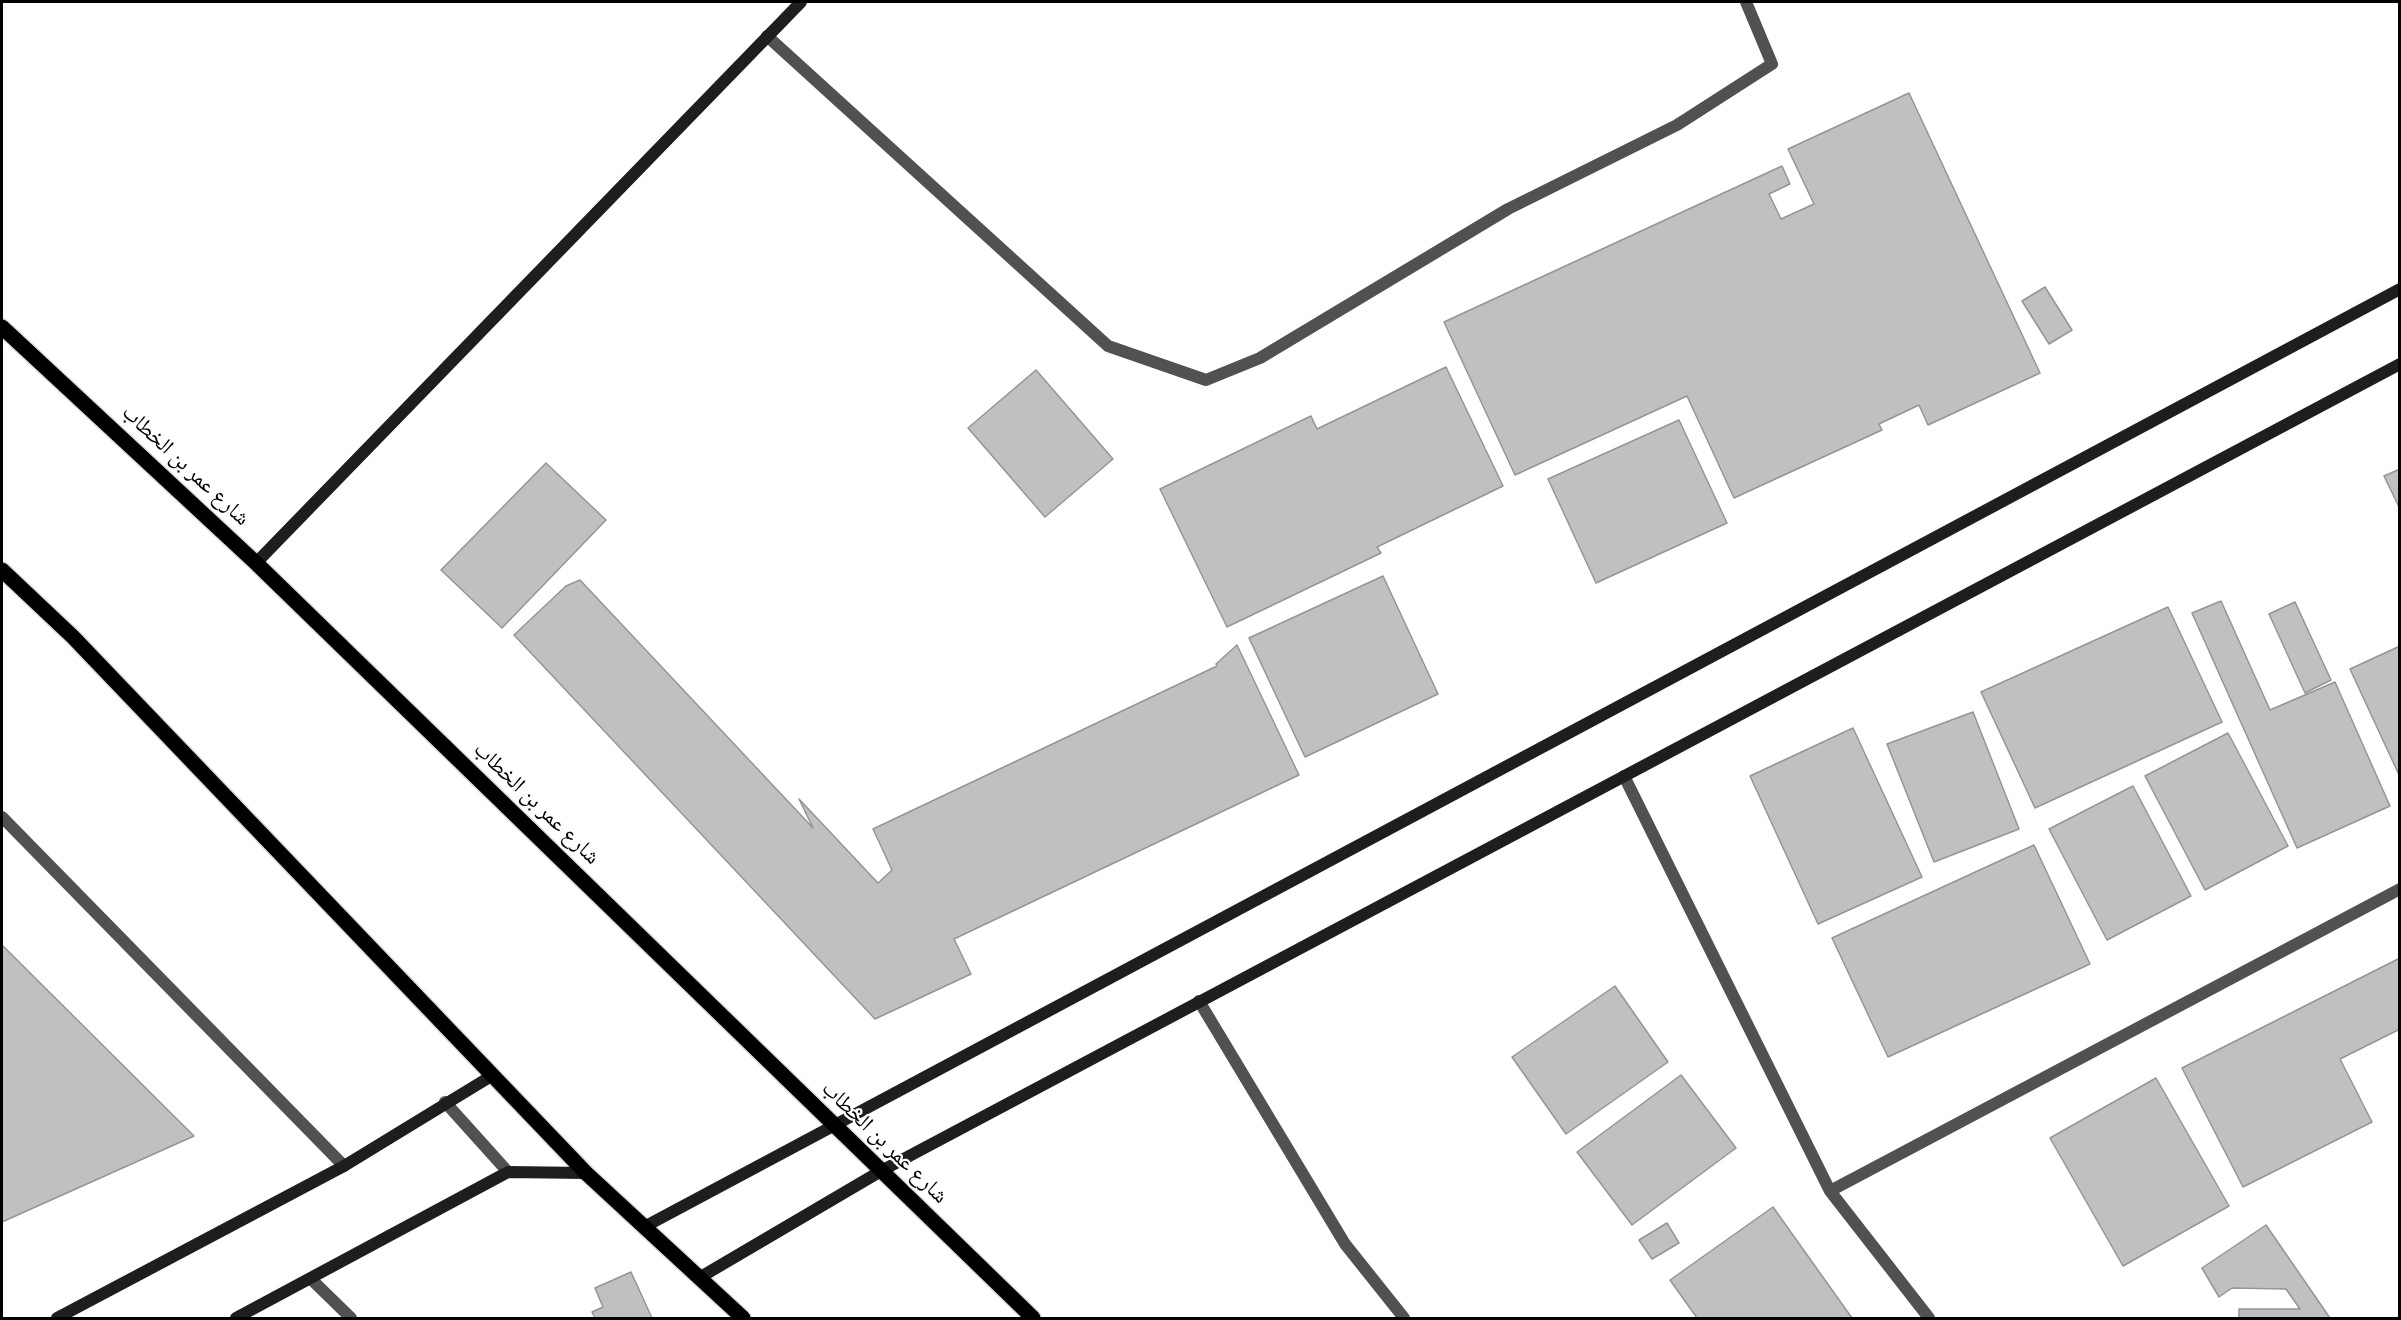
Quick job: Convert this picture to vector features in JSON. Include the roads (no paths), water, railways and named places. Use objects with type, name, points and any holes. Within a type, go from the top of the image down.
[{"type":"main road","name":"شارع عمر بن الخطاب","points":[[2,327],[256,563],[1033,1318]]},
{"type":"main road","points":[[2,570],[73,637],[586,1173],[742,1318]]},
{"type":"street","points":[[256,563],[801,2]]},
{"type":"street","points":[[767,36],[1108,346],[1206,380],[1260,358],[1508,209],[1677,125],[1772,64],[1746,2]]},
{"type":"street","points":[[644,1227],[833,1124],[2400,289]]},
{"type":"street","points":[[699,1278],[880,1171],[2400,364]]},
{"type":"street","points":[[1624,776],[1830,1191],[1929,1318]]},
{"type":"street","points":[[2,817],[344,1166]]},
{"type":"street","points":[[1830,1191],[2400,890]]},
{"type":"street","points":[[1199,1001],[1345,1244],[1404,1318]]},
{"type":"street","points":[[57,1318],[344,1166],[445,1102],[493,1075]]},
{"type":"street","points":[[445,1102],[508,1172]]},
{"type":"street","points":[[237,1318],[508,1172],[586,1173]]},
{"type":"street","points":[[311,1279],[351,1318]]}]
